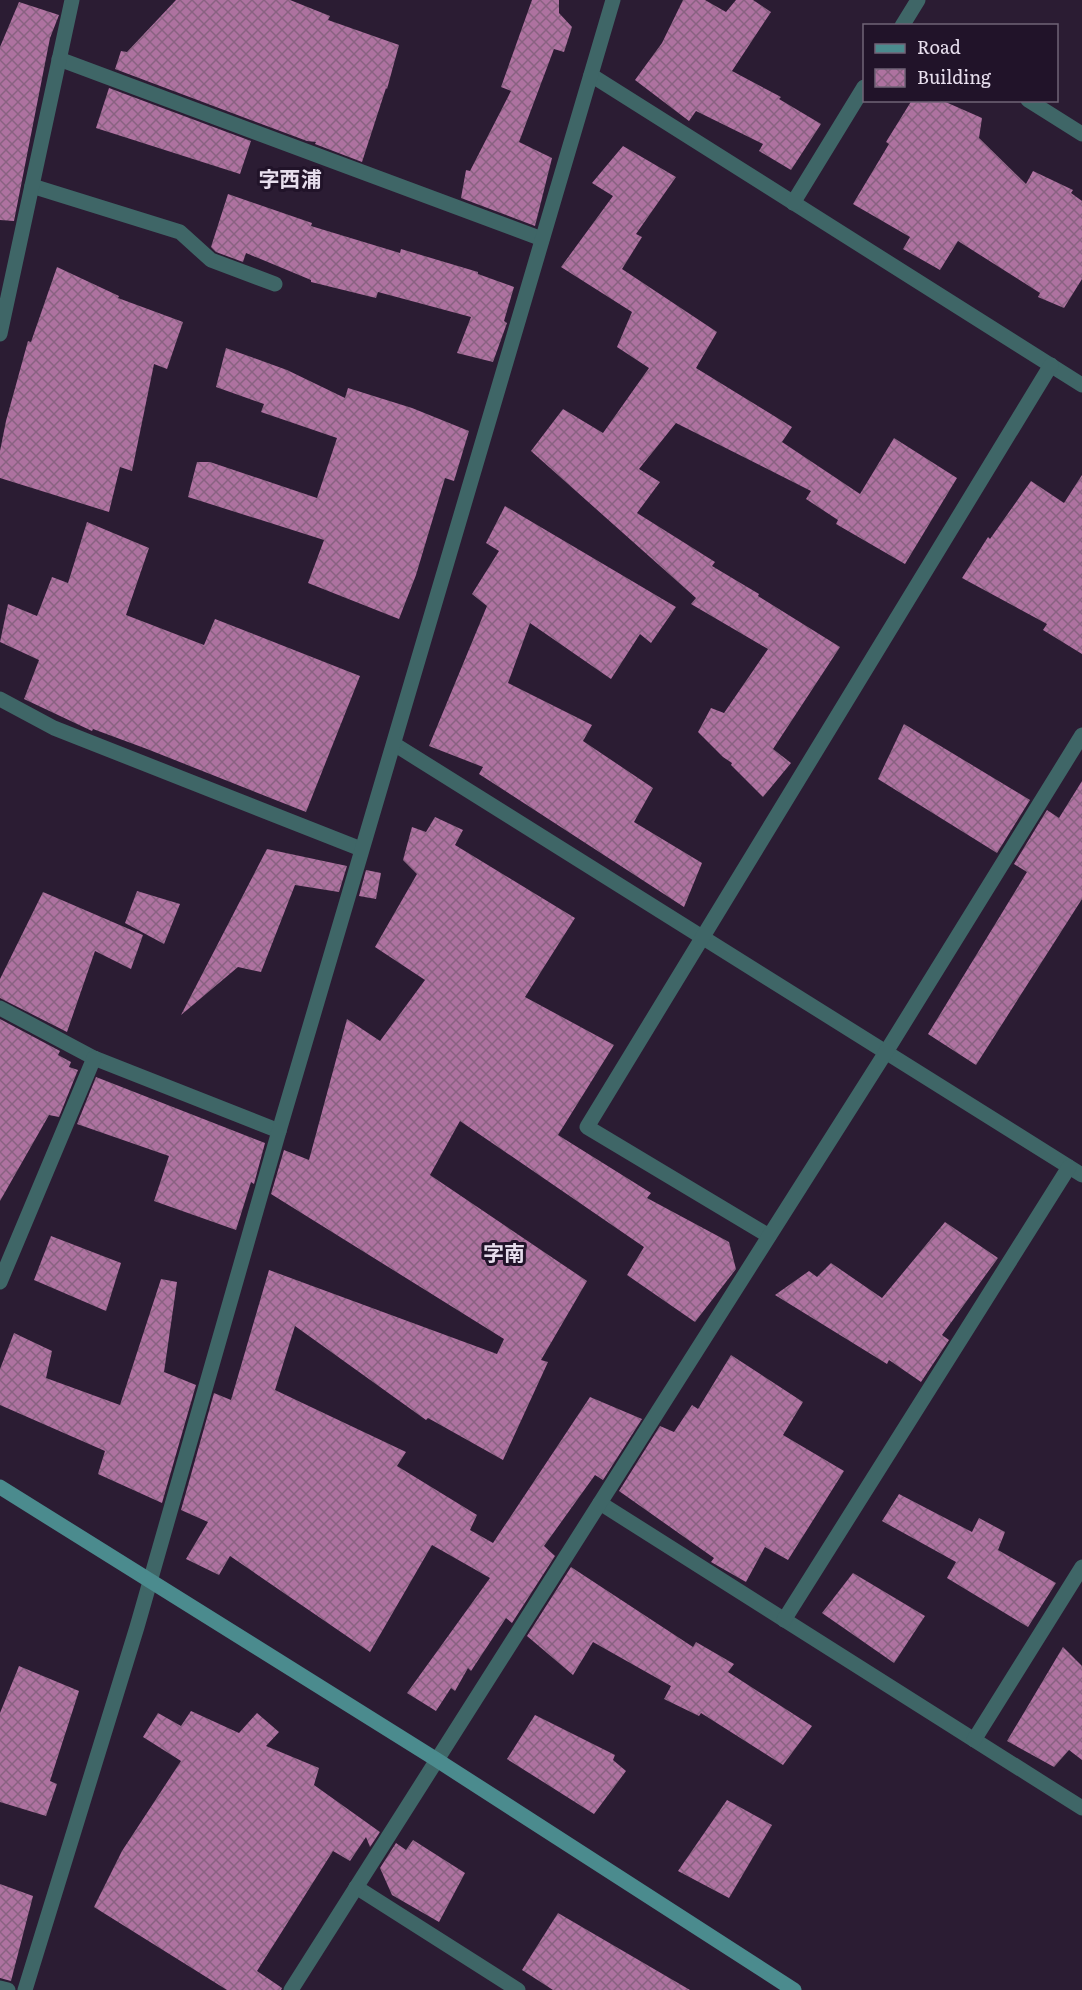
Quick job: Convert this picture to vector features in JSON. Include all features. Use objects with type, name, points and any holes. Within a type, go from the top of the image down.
[{"type":"street","points":[[0,334],[72,0]]},
{"type":"street","points":[[26,1990],[150,1582],[279,1131],[613,0]]},
{"type":"street","points":[[906,24],[918,0]]},
{"type":"street","points":[[59,58],[542,239]]},
{"type":"street","points":[[591,75],[1082,385]]},
{"type":"street","points":[[793,202],[863,89]]},
{"type":"street","points":[[1031,102],[1082,134]]},
{"type":"street","points":[[32,186],[180,232],[211,260],[275,285]]},
{"type":"street","points":[[769,1236],[587,1127],[1051,365]]},
{"type":"street","points":[[0,699],[54,728],[362,849]]},
{"type":"street","points":[[291,1990],[885,1052],[1082,735]]},
{"type":"street","points":[[394,744],[1082,1175]]},
{"type":"street","points":[[0,1008],[94,1058],[279,1131]]},
{"type":"street","points":[[0,1282],[94,1058]]},
{"type":"street","points":[[784,1620],[1069,1167]]},
{"type":"street","points":[[0,1487],[437,1760],[794,1990]]},
{"type":"street","points":[[600,1503],[1082,1808]]},
{"type":"street","points":[[974,1740],[1082,1567]]},
{"type":"street","points":[[356,1887],[518,1990]]},
{"type":"street","points":[[0,1988],[8,1990]]},
{"type":"building","points":[[176,0],[290,0],[330,16],[328,20],[399,45],[387,89],[362,162],[315,144],[316,142],[307,141],[115,69],[121,51],[127,52]]},
{"type":"building","points":[[532,0],[559,0],[559,13],[572,27],[564,52],[554,49],[519,142],[552,158],[535,226],[461,198],[466,170],[470,171],[511,91],[501,87]]},
{"type":"building","points":[[683,0],[705,0],[726,12],[736,0],[753,0],[771,12],[732,71],[781,97],[779,99],[821,124],[791,170],[759,151],[763,144],[696,111],[689,121],[635,80],[662,43]]},
{"type":"building","points":[[19,2],[59,15],[50,38],[14,221],[0,220],[0,47]]},
{"type":"building","points":[[109,88],[251,141],[240,174],[96,128]]},
{"type":"building","points":[[911,102],[946,102],[982,118],[979,138],[1026,184],[1033,171],[1073,190],[1071,193],[1082,201],[1082,279],[1064,308],[1038,297],[1040,293],[958,241],[940,270],[903,249],[910,237],[853,204],[889,144],[886,142]]},
{"type":"building","points":[[623,146],[676,177],[636,234],[642,237],[622,269],[717,332],[696,368],[792,427],[782,442],[860,494],[894,438],[957,478],[905,564],[836,524],[838,520],[806,499],[811,491],[676,423],[639,469],[660,482],[637,513],[715,562],[712,566],[840,647],[773,749],[791,763],[763,797],[731,765],[732,763],[698,732],[711,708],[724,713],[768,649],[691,604],[696,598],[531,451],[563,409],[603,433],[649,368],[617,347],[632,312],[561,267],[613,196],[592,183]]},
{"type":"building","points":[[228,194],[312,223],[311,226],[400,253],[401,249],[478,272],[478,274],[514,287],[504,321],[507,323],[493,362],[457,353],[471,317],[378,292],[376,298],[311,282],[311,280],[246,253],[243,262],[216,252],[211,247]]},
{"type":"building","points":[[57,267],[119,296],[118,298],[183,322],[167,369],[154,364],[132,471],[120,467],[109,512],[0,478],[0,451],[6,421],[28,341],[31,342]]},
{"type":"building","points":[[226,348],[287,370],[345,398],[348,388],[412,408],[469,431],[454,481],[445,478],[416,575],[399,619],[308,583],[324,540],[188,497],[197,462],[210,462],[317,498],[337,438],[261,412],[264,404],[216,387]]},
{"type":"building","points":[[1082,475],[1082,654],[1043,630],[1047,624],[962,578],[988,537],[990,539],[1031,481],[1064,503]]},
{"type":"building","points":[[505,506],[676,607],[651,643],[640,634],[611,679],[530,623],[508,683],[592,725],[583,741],[653,788],[634,822],[702,863],[684,907],[479,774],[483,767],[429,746],[487,606],[472,594],[499,551],[486,543]]},
{"type":"building","points":[[87,522],[149,548],[126,615],[204,645],[215,619],[360,676],[306,812],[147,749],[93,729],[92,731],[24,699],[39,660],[0,642],[8,604],[37,616],[52,577],[68,583]]},
{"type":"building","points":[[904,724],[1030,800],[997,853],[878,779]]},
{"type":"building","points":[[1082,781],[1082,899],[976,1065],[928,1034],[1027,872],[1014,864],[1047,810],[1059,818]]},
{"type":"building","points":[[435,817],[463,830],[455,845],[575,918],[525,997],[614,1045],[558,1135],[651,1193],[647,1198],[729,1242],[736,1269],[695,1322],[627,1275],[644,1247],[460,1121],[430,1175],[587,1281],[541,1360],[548,1362],[503,1460],[428,1418],[426,1420],[295,1326],[275,1390],[406,1452],[397,1466],[477,1515],[470,1530],[493,1543],[590,1397],[642,1419],[603,1480],[595,1475],[544,1546],[555,1556],[512,1623],[506,1618],[471,1671],[468,1668],[455,1691],[451,1688],[436,1711],[407,1693],[490,1578],[432,1545],[370,1652],[230,1556],[219,1575],[186,1559],[208,1522],[181,1510],[214,1393],[231,1400],[269,1270],[497,1354],[504,1339],[271,1194],[284,1150],[309,1160],[347,1019],[380,1041],[425,980],[375,947],[417,874],[403,860],[412,827],[426,832]]},
{"type":"building","points":[[267,849],[347,866],[339,892],[295,885],[261,972],[238,967],[181,1015]]},
{"type":"building","points":[[366,870],[381,873],[376,899],[359,896]]},
{"type":"building","points":[[137,891],[180,904],[164,944],[125,923]]},
{"type":"building","points":[[43,892],[143,935],[131,969],[95,951],[67,1032],[0,998],[0,979]]},
{"type":"building","points":[[0,1019],[60,1051],[58,1055],[71,1062],[69,1067],[78,1070],[59,1117],[49,1115],[0,1201]]},
{"type":"building","points":[[96,1077],[265,1143],[254,1184],[251,1182],[236,1230],[154,1201],[169,1156],[77,1124]]},
{"type":"building","points":[[945,1222],[998,1258],[942,1335],[949,1340],[921,1382],[889,1360],[887,1364],[775,1295],[809,1271],[817,1277],[831,1263],[882,1298]]},
{"type":"building","points":[[51,1236],[121,1263],[106,1311],[34,1280]]},
{"type":"building","points":[[161,1279],[177,1282],[164,1372],[196,1385],[162,1503],[98,1474],[105,1451],[0,1405],[0,1369],[14,1333],[52,1351],[46,1378],[120,1405]]},
{"type":"building","points":[[731,1355],[803,1402],[783,1435],[844,1471],[788,1560],[765,1547],[746,1582],[711,1562],[714,1558],[619,1491],[660,1426],[674,1432],[692,1405],[698,1409]]},
{"type":"building","points":[[899,1494],[972,1532],[979,1518],[1005,1532],[998,1550],[1056,1583],[1028,1627],[947,1578],[956,1562],[882,1521]]},
{"type":"building","points":[[571,1567],[693,1647],[696,1642],[734,1664],[728,1672],[812,1726],[783,1765],[701,1713],[699,1716],[664,1699],[671,1686],[593,1642],[573,1675],[527,1636]]},
{"type":"building","points":[[853,1573],[925,1616],[894,1663],[822,1613]]},
{"type":"building","points":[[1063,1647],[1082,1666],[1082,1760],[1069,1750],[1054,1767],[1007,1741]]},
{"type":"building","points":[[19,1666],[79,1691],[50,1781],[57,1784],[46,1816],[0,1802],[0,1713]]},
{"type":"building","points":[[191,1711],[239,1733],[257,1713],[279,1732],[266,1746],[319,1768],[314,1785],[380,1832],[370,1847],[366,1837],[350,1861],[333,1851],[257,1971],[282,1988],[281,1990],[227,1990],[94,1907],[122,1851],[181,1761],[143,1737],[158,1713],[181,1726]]},
{"type":"building","points":[[535,1715],[615,1755],[613,1760],[626,1771],[594,1814],[507,1759]]},
{"type":"building","points":[[727,1800],[772,1825],[729,1898],[678,1871]]},
{"type":"building","points":[[413,1840],[465,1873],[439,1922],[392,1895],[380,1868],[396,1843],[406,1850]]},
{"type":"building","points":[[0,1884],[33,1896],[11,1981],[0,1978]]},
{"type":"building","points":[[558,1913],[690,1990],[553,1990],[522,1970]]},
{"type":"district","name":"字西浦","points":[[290,180]]},
{"type":"district","name":"字南","points":[[504,1254]]}]
